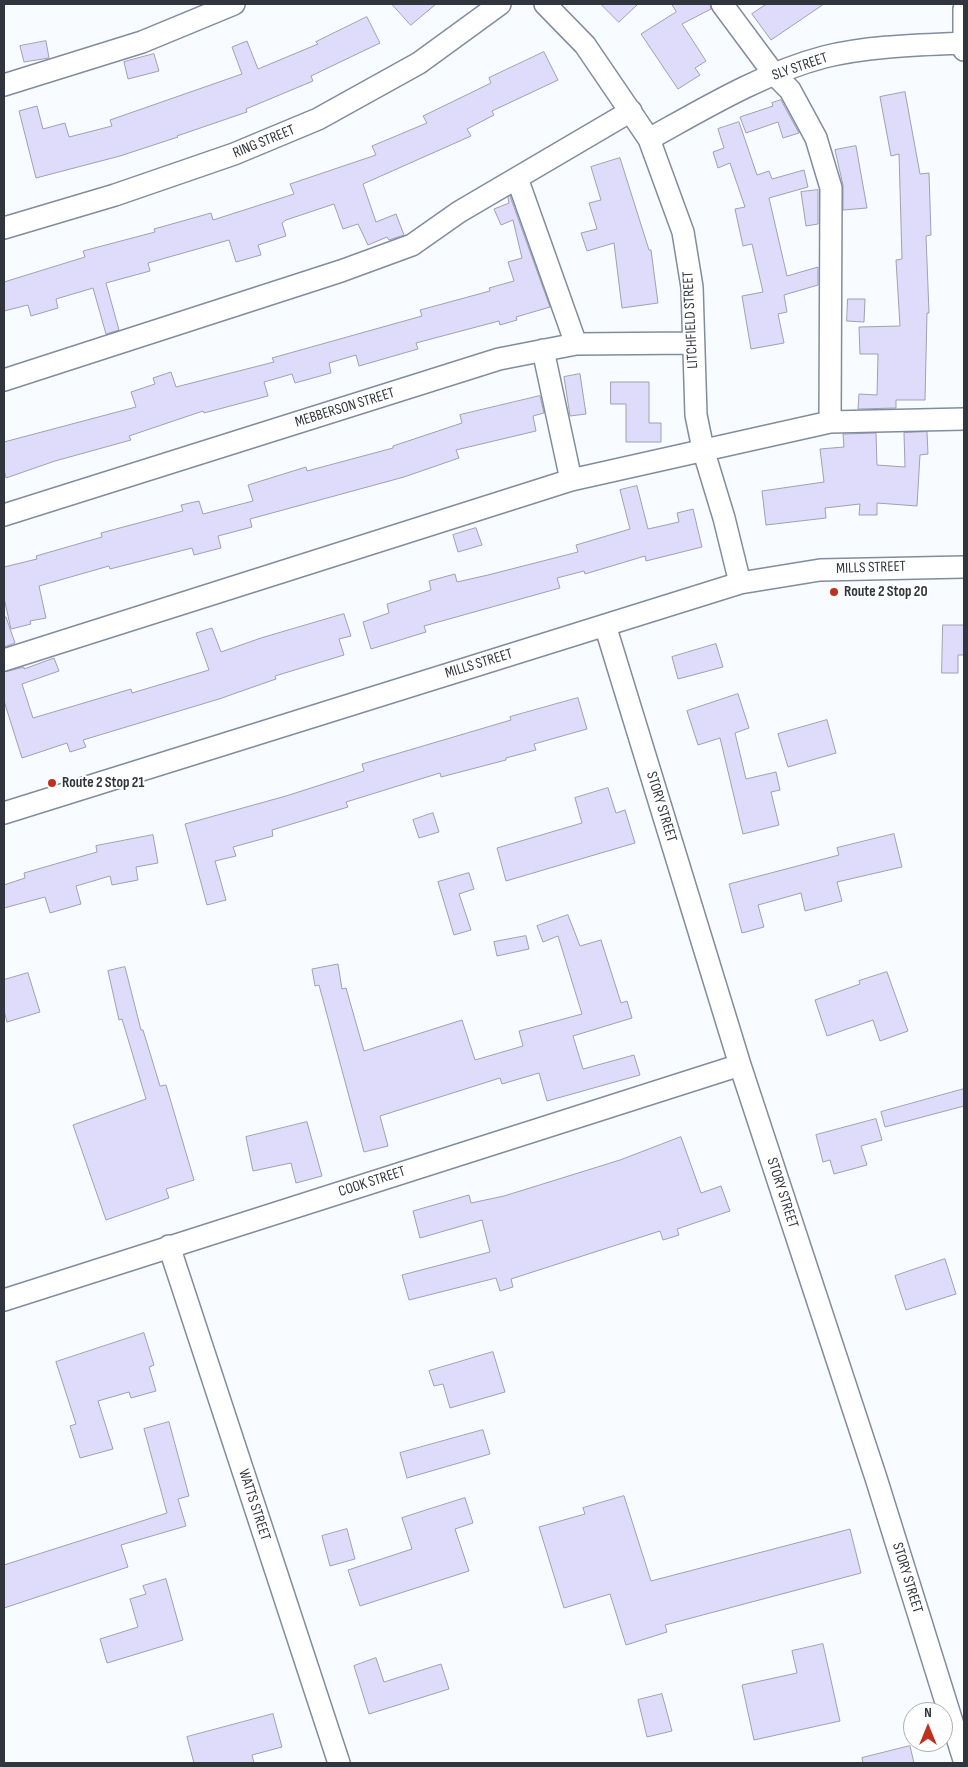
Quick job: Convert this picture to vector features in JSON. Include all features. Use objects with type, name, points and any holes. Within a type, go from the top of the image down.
[{"type":"street","points":[[4,85],[142,42],[234,4]]},
{"type":"street","name":"RING STREET","points":[[4,228],[115,195],[234,154],[318,120],[419,63],[500,4]]},
{"type":"street","name":"LITCHFIELD STREET","points":[[545,4],[585,45],[649,138],[683,232],[692,286],[696,415],[703,449],[724,518],[740,583]]},
{"type":"street","points":[[722,4],[774,74],[790,90],[816,138],[831,188],[830,422]]},
{"type":"street","points":[[964,9],[964,50]]},
{"type":"street","name":"SLY STREET","points":[[649,138],[774,74],[825,57],[900,46],[964,43]]},
{"type":"street","points":[[4,380],[341,271],[412,245],[459,212],[631,111]]},
{"type":"street","points":[[517,178],[576,344]]},
{"type":"street","name":"MEBBERSON STREET","points":[[4,514],[499,359],[576,344],[693,343]]},
{"type":"street","points":[[543,350],[571,480]]},
{"type":"street","points":[[4,660],[571,480],[830,422],[964,419]]},
{"type":"street","name":"MILLS STREET","points":[[4,813],[740,583],[820,570],[964,566]]},
{"type":"street","name":"STORY STREET","points":[[605,625],[740,1065],[876,1478],[964,1760]]},
{"type":"street","name":"COOK STREET","points":[[4,1300],[740,1065]]},
{"type":"street","name":"WATTS STREET","points":[[169,1246],[339,1763]]},
{"type":"building","points":[[392,4],[436,4],[411,25]]},
{"type":"building","points":[[601,4],[638,4],[619,22]]},
{"type":"building","points":[[672,4],[710,4],[711,9],[682,24],[706,61],[695,68],[700,75],[678,89],[641,34],[676,12]]},
{"type":"building","points":[[767,4],[824,4],[771,40],[752,14]]},
{"type":"building","points":[[367,17],[380,43],[311,76],[313,81],[246,109],[247,112],[178,137],[120,156],[36,178],[19,111],[37,106],[43,129],[65,123],[69,137],[112,126],[110,120],[242,74],[232,47],[247,41],[258,69],[318,44],[316,42]]},
{"type":"building","points":[[46,41],[49,58],[24,62],[20,46]]},
{"type":"building","points":[[544,52],[558,80],[492,111],[494,115],[467,129],[471,136],[363,184],[376,222],[396,214],[404,235],[389,240],[387,237],[368,245],[358,224],[343,229],[334,204],[286,220],[282,223],[286,236],[258,245],[261,255],[236,262],[229,240],[148,263],[150,271],[106,283],[119,330],[106,334],[93,288],[56,299],[58,308],[31,316],[28,305],[4,311],[4,282],[85,257],[83,251],[155,232],[154,229],[211,213],[213,220],[294,194],[290,184],[376,155],[372,146],[427,123],[423,116],[491,83],[489,78]]},
{"type":"building","points":[[154,54],[159,71],[128,79],[124,62]]},
{"type":"building","points":[[905,92],[920,174],[929,173],[931,235],[926,236],[929,313],[927,313],[925,400],[896,400],[896,408],[858,409],[859,394],[877,395],[878,354],[860,354],[859,327],[900,326],[896,260],[902,259],[899,154],[891,156],[880,97]]},
{"type":"building","points":[[781,100],[799,133],[783,138],[778,122],[746,133],[740,117],[773,106],[772,103]]},
{"type":"building","points":[[739,122],[757,175],[769,171],[772,179],[804,170],[808,187],[769,198],[787,276],[818,267],[818,285],[784,295],[787,312],[778,314],[784,343],[751,349],[742,296],[763,292],[752,244],[743,246],[735,209],[745,207],[730,163],[718,168],[713,152],[724,148],[718,129]]},
{"type":"building","points":[[856,146],[867,208],[843,210],[843,185],[835,150]]},
{"type":"building","points":[[620,158],[649,250],[651,250],[658,303],[622,308],[614,243],[587,251],[581,233],[597,229],[589,203],[601,200],[591,167]]},
{"type":"building","points":[[818,190],[818,224],[806,226],[801,192]]},
{"type":"building","points":[[510,196],[550,307],[516,317],[517,320],[500,325],[499,321],[416,343],[418,349],[359,366],[356,355],[329,363],[331,373],[295,383],[292,374],[264,382],[268,396],[204,413],[203,411],[129,436],[131,440],[55,461],[6,478],[4,470],[4,442],[136,407],[131,392],[155,384],[153,378],[171,372],[176,387],[274,362],[272,358],[422,316],[420,310],[490,291],[489,288],[514,281],[508,262],[522,258],[513,220],[501,225],[494,209],[509,203],[508,198]]},
{"type":"building","points":[[848,299],[865,299],[864,322],[847,321]]},
{"type":"building","points":[[580,374],[586,414],[570,416],[564,377]]},
{"type":"building","points":[[611,382],[649,382],[649,423],[661,423],[661,442],[626,442],[626,404],[611,404]]},
{"type":"building","points":[[540,396],[544,413],[533,416],[536,431],[456,450],[459,458],[404,477],[250,519],[252,527],[218,536],[221,548],[194,555],[192,548],[110,569],[109,566],[39,586],[46,618],[30,621],[31,624],[11,629],[4,598],[4,567],[37,559],[36,556],[102,537],[101,533],[183,511],[181,505],[199,501],[203,514],[253,501],[248,485],[306,467],[307,471],[393,448],[393,446],[462,423],[460,415]]},
{"type":"building","points":[[927,432],[928,454],[920,455],[917,506],[877,503],[877,515],[859,515],[860,504],[825,508],[826,518],[766,525],[762,491],[824,482],[820,449],[844,447],[843,434],[876,433],[877,465],[905,467],[904,433]]},
{"type":"building","points":[[637,486],[648,529],[679,522],[677,513],[693,509],[702,547],[646,561],[645,556],[585,574],[584,571],[557,578],[560,588],[424,626],[426,632],[371,649],[363,622],[389,613],[387,604],[431,590],[429,581],[455,574],[457,582],[578,552],[576,545],[630,529],[620,490]]},
{"type":"building","points":[[476,528],[482,545],[458,552],[453,535]]},
{"type":"building","points":[[344,614],[351,636],[339,639],[344,655],[275,676],[276,679],[219,699],[83,740],[86,747],[70,752],[67,743],[22,758],[4,701],[4,672],[24,667],[24,669],[54,658],[59,671],[22,684],[33,718],[131,689],[132,693],[209,670],[196,633],[212,628],[221,652],[261,638]]},
{"type":"building","points":[[4,617],[6,617],[15,643],[4,647]]},
{"type":"building","points":[[943,625],[964,625],[964,655],[958,655],[958,673],[942,673]]},
{"type":"building","points":[[716,644],[723,667],[678,679],[672,657]]},
{"type":"building","points":[[738,694],[749,728],[735,733],[746,779],[776,772],[780,790],[771,792],[779,825],[743,834],[720,738],[698,745],[687,711]]},
{"type":"building","points":[[578,698],[587,729],[534,744],[536,750],[506,758],[506,760],[441,777],[440,773],[346,802],[348,807],[272,830],[273,836],[233,847],[236,856],[215,861],[226,900],[207,905],[185,824],[286,796],[364,771],[362,764],[511,720],[510,717]]},
{"type":"building","points":[[827,720],[836,753],[788,767],[778,734]]},
{"type":"building","points":[[608,788],[616,813],[625,810],[635,843],[506,881],[497,848],[582,823],[575,798]]},
{"type":"building","points":[[433,813],[439,832],[419,838],[413,820]]},
{"type":"building","points":[[894,834],[902,867],[837,882],[842,901],[805,911],[801,893],[758,905],[764,927],[742,933],[729,884],[839,855],[837,848]]},
{"type":"building","points":[[153,835],[158,863],[136,867],[138,880],[112,885],[110,876],[76,886],[81,904],[50,913],[45,897],[4,908],[4,885],[25,878],[24,873],[97,852],[96,846]]},
{"type":"building","points":[[469,873],[474,889],[459,894],[471,930],[454,935],[438,882]]},
{"type":"building","points":[[568,915],[580,946],[601,940],[621,1003],[627,1001],[632,1018],[573,1036],[583,1069],[634,1055],[640,1075],[547,1101],[539,1073],[502,1084],[500,1078],[380,1116],[388,1146],[364,1152],[319,985],[315,986],[312,969],[338,964],[342,989],[346,988],[364,1051],[462,1020],[475,1060],[523,1046],[519,1031],[582,1014],[558,936],[543,942],[537,926]]},
{"type":"building","points":[[526,936],[529,949],[497,956],[494,942]]},
{"type":"building","points":[[125,967],[141,1030],[143,1030],[160,1086],[166,1085],[194,1180],[166,1189],[169,1198],[106,1220],[73,1125],[146,1099],[122,1019],[119,1020],[108,971]]},
{"type":"building","points":[[887,972],[908,1031],[880,1041],[873,1020],[827,1036],[815,1000],[860,984],[859,981]]},
{"type":"building","points":[[28,973],[40,1012],[7,1022],[4,1011],[4,980]]},
{"type":"building","points":[[964,1089],[964,1106],[885,1127],[881,1112]]},
{"type":"building","points":[[876,1119],[882,1140],[861,1146],[867,1165],[834,1174],[830,1160],[823,1162],[816,1135]]},
{"type":"building","points":[[307,1122],[322,1176],[296,1183],[291,1163],[253,1171],[246,1137]]},
{"type":"building","points":[[681,1137],[701,1193],[721,1186],[730,1211],[677,1229],[679,1235],[663,1240],[660,1231],[511,1279],[513,1287],[500,1291],[496,1278],[409,1300],[402,1275],[490,1252],[482,1220],[420,1238],[413,1211],[469,1195],[471,1203],[504,1196],[620,1160]]},
{"type":"building","points":[[945,1259],[956,1294],[906,1310],[895,1276]]},
{"type":"building","points":[[144,1333],[154,1365],[149,1367],[156,1391],[131,1398],[129,1392],[98,1401],[113,1449],[80,1458],[70,1426],[76,1424],[56,1362]]},
{"type":"building","points":[[493,1352],[505,1392],[450,1408],[443,1384],[434,1386],[429,1371]]},
{"type":"building","points":[[169,1422],[189,1496],[178,1499],[186,1526],[121,1545],[128,1567],[4,1608],[4,1565],[167,1513],[144,1429]]},
{"type":"building","points":[[483,1430],[490,1454],[407,1478],[400,1453]]},
{"type":"building","points":[[624,1496],[651,1581],[850,1529],[861,1573],[665,1625],[667,1632],[626,1645],[610,1594],[564,1608],[539,1527],[585,1514],[583,1508]]},
{"type":"building","points":[[465,1498],[473,1523],[455,1529],[469,1571],[360,1606],[348,1570],[412,1549],[402,1518]]},
{"type":"building","points":[[347,1529],[355,1559],[330,1566],[322,1536]]},
{"type":"building","points":[[166,1579],[183,1640],[107,1663],[100,1639],[138,1627],[130,1599],[146,1594],[143,1586]]},
{"type":"building","points":[[823,1644],[840,1721],[754,1740],[742,1685],[797,1673],[792,1651]]},
{"type":"building","points":[[376,1658],[384,1682],[441,1664],[449,1689],[369,1714],[354,1666]]},
{"type":"building","points":[[662,1694],[672,1731],[647,1737],[638,1700]]},
{"type":"building","points":[[273,1714],[282,1747],[252,1755],[254,1763],[194,1763],[187,1737]]},
{"type":"building","points":[[903,1748],[903,1752],[911,1752],[914,1763],[863,1763],[862,1758]]},
{"type":"place","name":"Route 2 Stop 20","points":[[834,592]]},
{"type":"place","name":"Route 2 Stop 21","points":[[52,783]]}]
